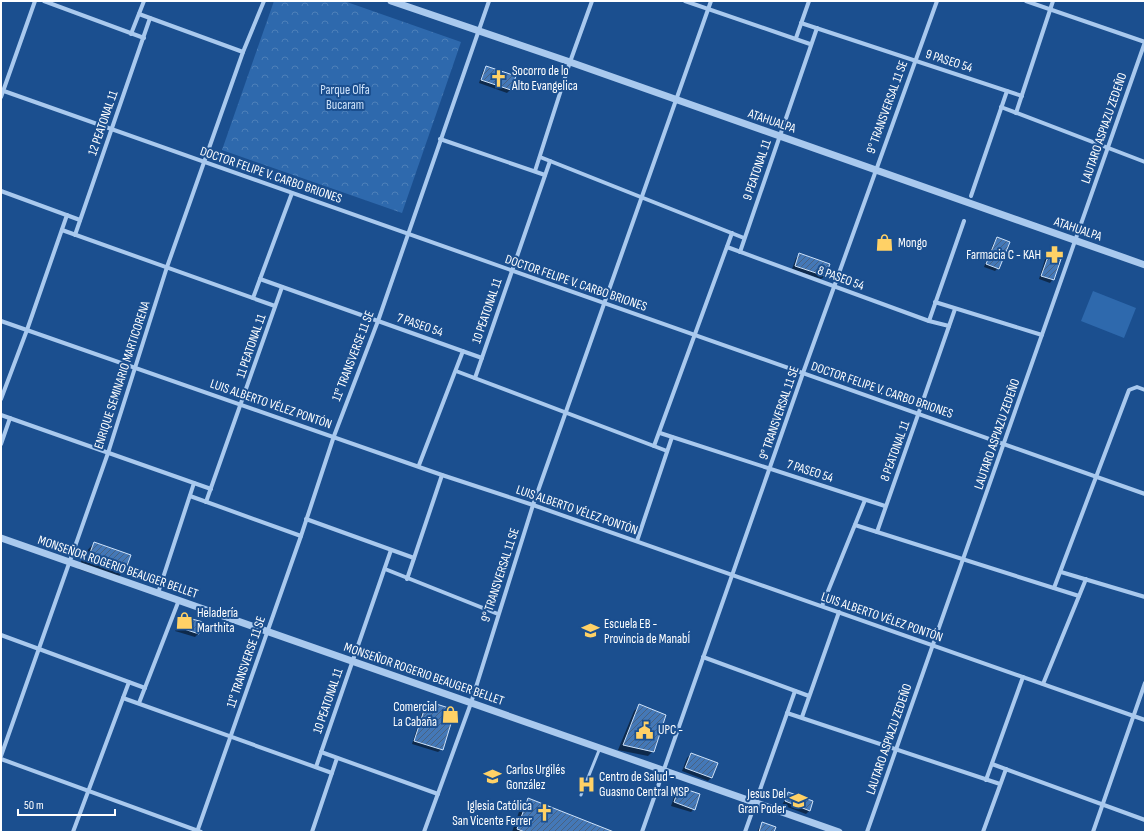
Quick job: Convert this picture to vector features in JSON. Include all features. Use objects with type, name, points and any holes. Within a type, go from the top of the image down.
[{"type":"street","points":[[1,97],[2,90],[35,1]]},
{"type":"street","points":[[44,1],[144,38]]},
{"type":"street","points":[[131,34],[144,1]]},
{"type":"street","name":"ENRIQUE SEMINARIO MARTICORENA","points":[[1,756],[108,453],[167,268],[243,52],[264,1]]},
{"type":"street","name":"ATAHUALPA","points":[[391,1],[570,62],[1145,265]]},
{"type":"street","name":"11° TRANSVERSE 11 SE","points":[[198,832],[230,736],[301,536],[334,436],[378,321],[488,1]]},
{"type":"street","points":[[535,171],[570,62],[592,1]]},
{"type":"street","points":[[685,1],[810,44]]},
{"type":"street","name":"9° TRANSVERSAL 11 SE","points":[[424,832],[471,702],[533,504],[711,1]]},
{"type":"street","points":[[796,38],[809,1]]},
{"type":"street","name":"9° TRANSVERSAL 11 SE","points":[[642,832],[875,170],[937,1]]},
{"type":"street","points":[[1026,1],[1145,42]]},
{"type":"street","points":[[1016,113],[1053,1]]},
{"type":"street","points":[[139,14],[243,52]]},
{"type":"street","name":"12 PEATONAL 11","points":[[75,235],[150,18]]},
{"type":"street","name":"9 PASEO 54","points":[[801,22],[1022,96]]},
{"type":"street","name":"9 PEATONAL 11","points":[[740,252],[810,44],[817,28]]},
{"type":"street","name":"LAUTARO ASPIAZU ZEDEÑO","points":[[867,832],[1145,42]]},
{"type":"street","name":"DOCTOR FELIPE V. CARBO BRIONES","points":[[2,90],[1145,494]]},
{"type":"street","points":[[971,196],[1007,91]]},
{"type":"street","points":[[1001,107],[1145,162]]},
{"type":"street","points":[[440,139],[545,175]]},
{"type":"street","points":[[540,157],[744,238]]},
{"type":"street","name":"10 PEATONAL 11","points":[[475,378],[550,161]]},
{"type":"street","points":[[1,191],[80,220]]},
{"type":"street","name":"11 PEATONAL 11","points":[[254,298],[292,193]]},
{"type":"street","points":[[1,399],[28,330],[67,215]]},
{"type":"street","points":[[929,321],[964,221]]},
{"type":"street","points":[[62,230],[275,306]]},
{"type":"street","points":[[654,446],[732,233]]},
{"type":"street","name":"8 PASEO 54","points":[[727,247],[929,321],[949,326]]},
{"type":"street","name":"7 PASEO 54","points":[[260,279],[482,358]]},
{"type":"street","name":"11 PEATONAL 11","points":[[206,502],[282,287]]},
{"type":"street","points":[[935,302],[1042,335]]},
{"type":"street","name":"8 PEATONAL 11","points":[[877,532],[955,309]]},
{"type":"street","name":"LUIS ALBERTO VÉLEZ PONTÓN","points":[[1,321],[419,465],[442,475],[533,504],[1145,720]]},
{"type":"street","name":"10 PEATONAL 11","points":[[419,465],[463,351]]},
{"type":"street","points":[[456,371],[667,451]]},
{"type":"street","points":[[1054,588],[1129,390],[1137,387],[1145,389]]},
{"type":"street","points":[[1,415],[211,489]]},
{"type":"street","points":[[1,444],[3,434],[10,418]]},
{"type":"street","name":"7 PASEO 54","points":[[660,433],[886,506]]},
{"type":"street","points":[[637,541],[672,437]]},
{"type":"street","points":[[407,579],[442,475]]},
{"type":"street","points":[[158,593],[194,483]]},
{"type":"street","points":[[190,496],[301,536]]},
{"type":"street","points":[[822,606],[864,500]]},
{"type":"street","points":[[306,519],[414,558]]},
{"type":"street","points":[[855,525],[1079,596]]},
{"type":"street","name":"MONSEÑOR ROGERIO BEAUGER BELLET","points":[[1,538],[839,832]]},
{"type":"street","name":"10 PEATONAL 11","points":[[316,767],[391,550]]},
{"type":"street","points":[[385,569],[498,614]]},
{"type":"street","points":[[1061,572],[1145,597]]},
{"type":"street","points":[[1043,684],[1086,579]]},
{"type":"street","points":[[139,703],[179,600]]},
{"type":"street","points":[[802,717],[839,612]]},
{"type":"street","points":[[1,635],[145,688]]},
{"type":"street","points":[[703,657],[809,696]]},
{"type":"street","points":[[986,780],[1023,677]]},
{"type":"street","points":[[73,832],[128,682]]},
{"type":"street","points":[[1093,832],[1145,683]]},
{"type":"street","points":[[744,832],[795,691]]},
{"type":"street","points":[[123,698],[332,773]]},
{"type":"street","points":[[788,713],[1000,784]]},
{"type":"street","points":[[321,752],[438,794]]},
{"type":"street","points":[[312,832],[337,758]]},
{"type":"street","points":[[1,759],[198,832]]},
{"type":"street","points":[[992,764],[1103,803],[1145,820]]},
{"type":"street","points":[[984,832],[1006,769]]},
{"type":"lane","points":[[581,795],[600,748]]},
{"type":"green space","name":"Parque Olfa Bucaram","points":[[274,1],[344,1],[461,42],[402,213],[222,150]]},
{"type":"green space","points":[[1093,291],[1136,308],[1124,338],[1081,321]]},
{"type":"building","name":"Socorro de lo Alto Evangelica","points":[[486,66],[516,76],[511,90],[481,80]]},
{"type":"building","points":[[997,237],[1010,242],[999,269],[986,264]]},
{"type":"building","name":"Mongo","points":[[882,238],[890,241],[888,247],[880,245]]},
{"type":"building","points":[[1050,251],[1062,256],[1054,280],[1041,276]]},
{"type":"building","points":[[799,253],[830,264],[825,276],[795,266]]},
{"type":"building","points":[[94,542],[131,555],[125,571],[88,558]]},
{"type":"building","points":[[181,616],[203,622],[199,634],[178,627]]},
{"type":"building","points":[[427,701],[455,710],[443,750],[414,741]]},
{"type":"building","name":"UPC -","points":[[639,704],[666,715],[654,752],[623,745]]},
{"type":"building","points":[[691,753],[718,763],[712,778],[685,768]]},
{"type":"building","points":[[679,787],[700,794],[695,810],[674,802]]},
{"type":"building","name":"Jesus Del Gran Poder","points":[[788,792],[813,801],[810,811],[785,801]]},
{"type":"building","name":"Iglesia Católica San Vicente Ferrer","points":[[528,798],[614,832],[525,832],[517,829]]},
{"type":"building","points":[[762,822],[776,827],[774,832],[759,832]]},
{"type":"place","name":"Socorro de lo Alto Evangelica","points":[[499,78]]},
{"type":"place","name":"Mongo","points":[[885,243]]},
{"type":"place","name":"Farmacia C - KAH","points":[[1054,255]]},
{"type":"place","name":"Heladería Marthita","points":[[184,620]]},
{"type":"place","name":"Escuela EB - Provincia de ManabÍ","points":[[591,631]]},
{"type":"place","name":"Comercial La Cabaña","points":[[450,714]]},
{"type":"place","name":"UPC -","points":[[645,730]]},
{"type":"place","name":"Carlos Urgilés González","points":[[493,777]]},
{"type":"place","name":"Centro de Salud - Guasmo Central MSP","points":[[586,784]]},
{"type":"place","name":"Jesus Del Gran Poder","points":[[799,801]]},
{"type":"place","name":"Iglesia Católica San Vicente Ferrer","points":[[545,813]]}]
